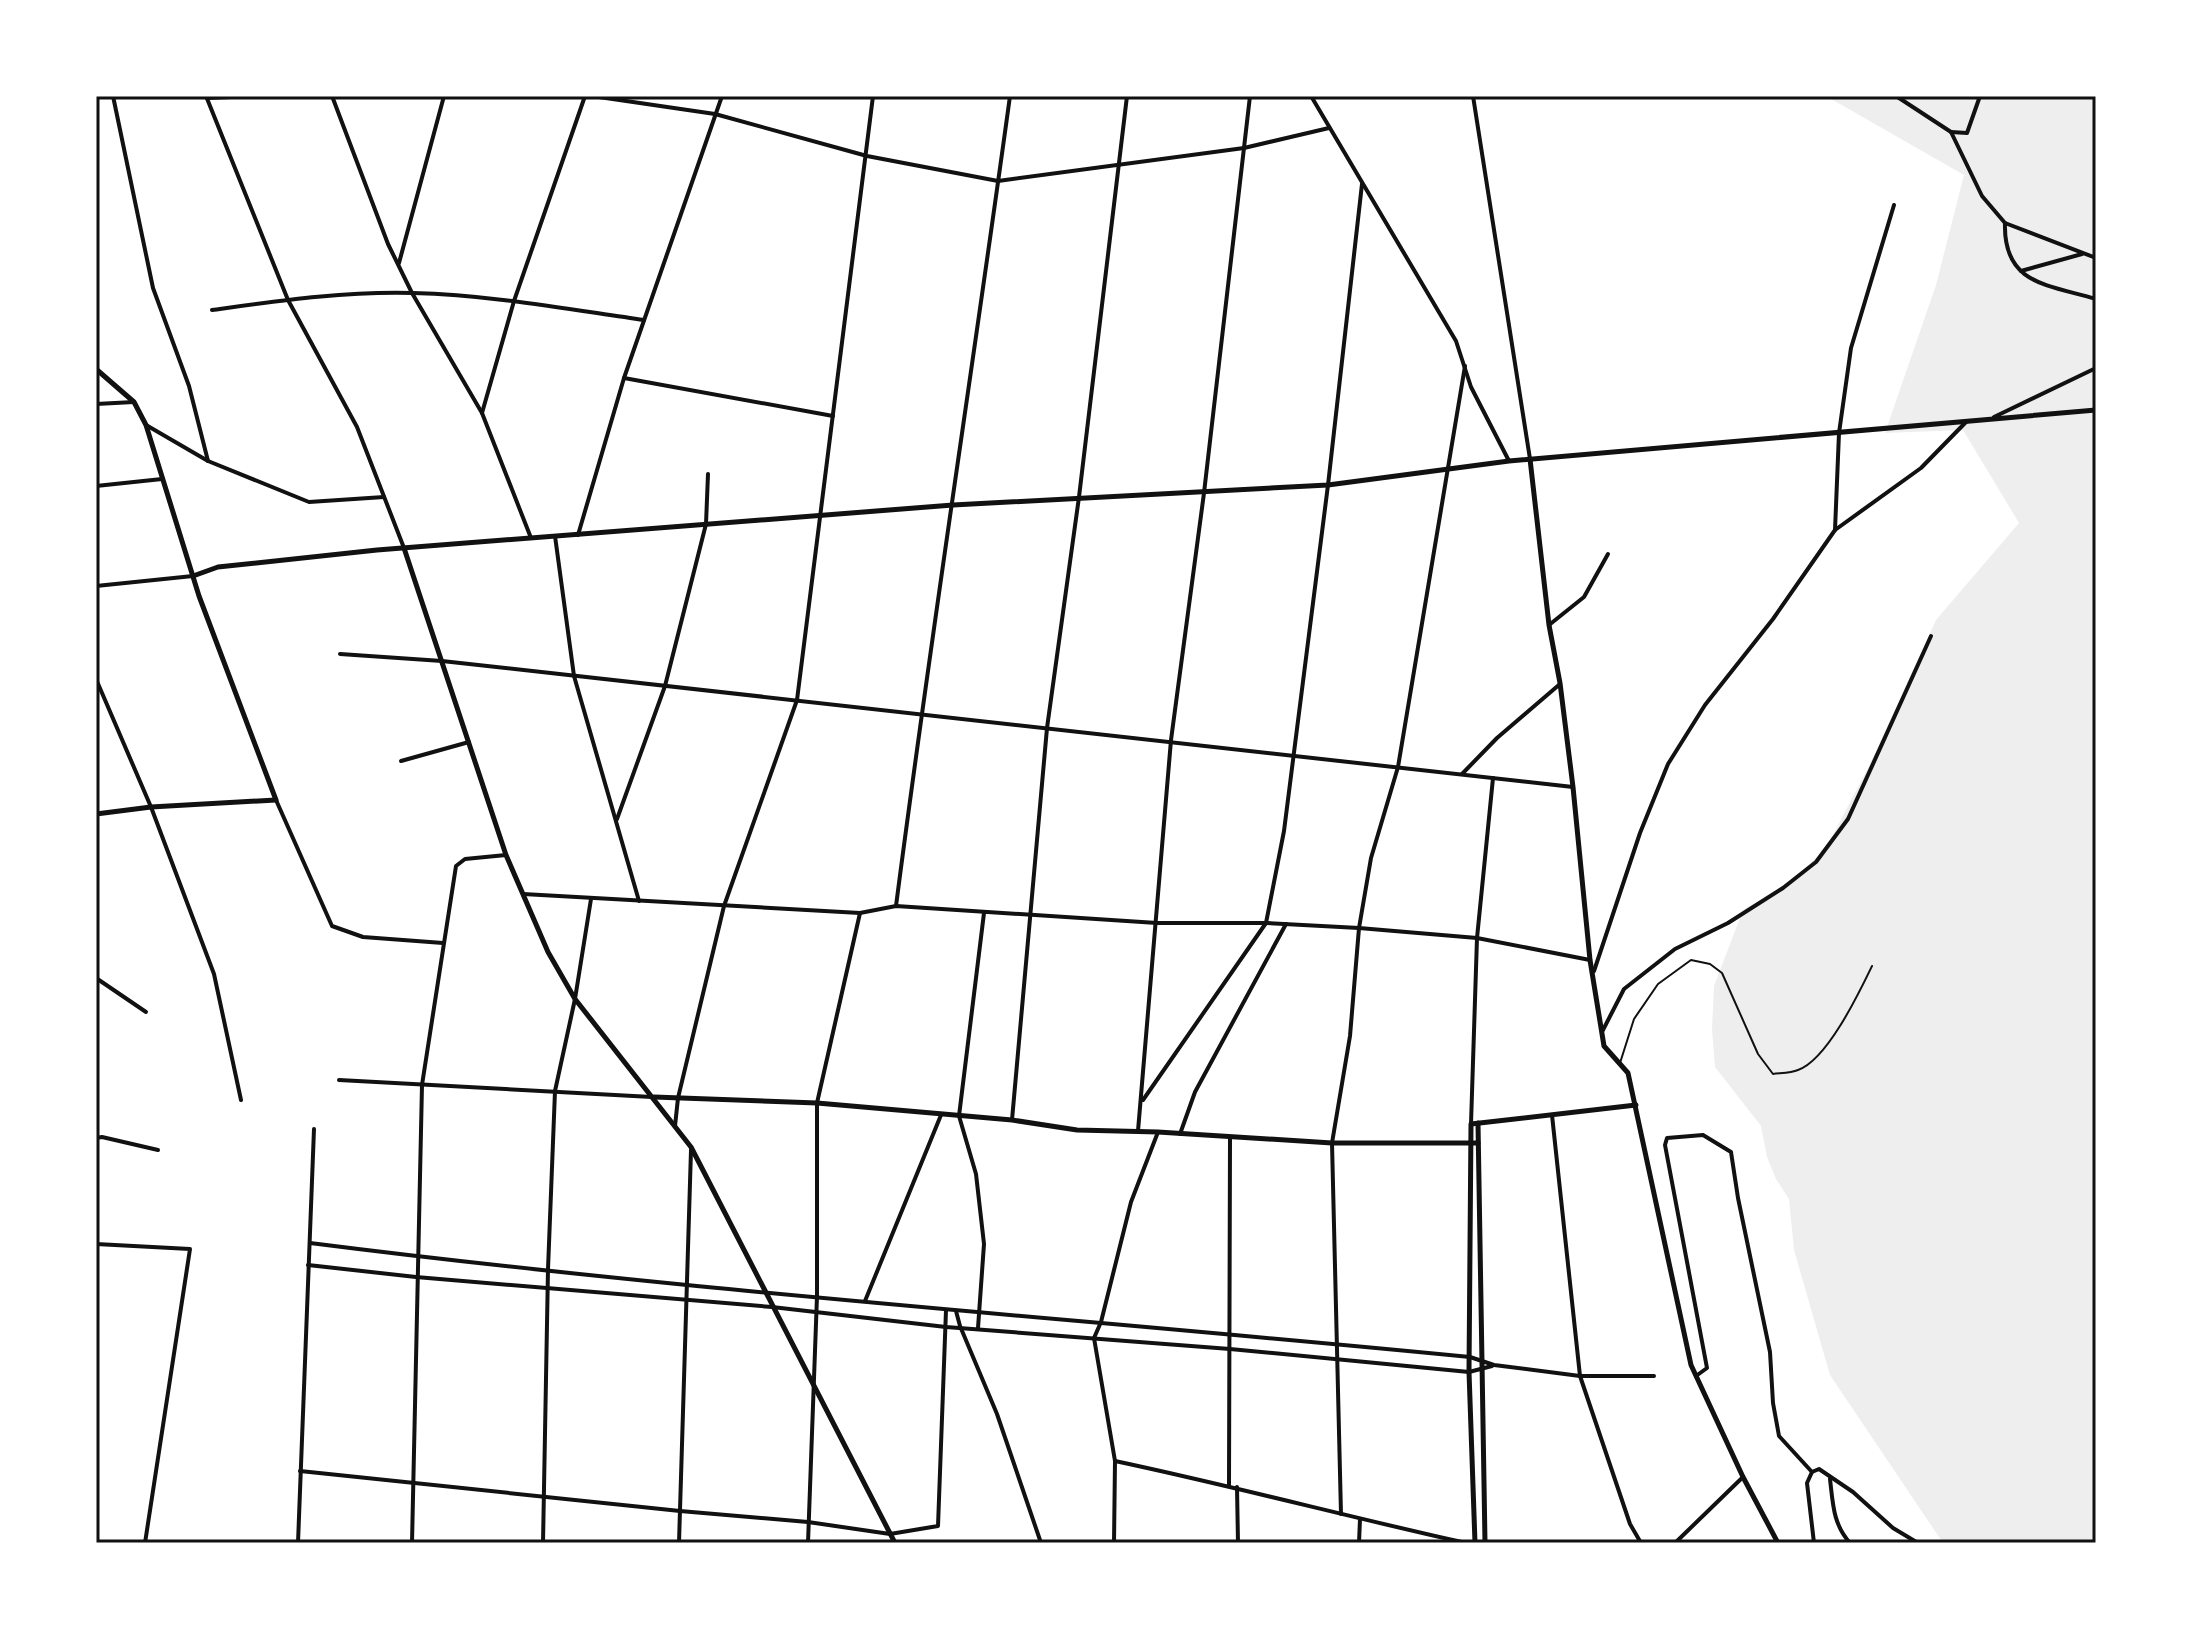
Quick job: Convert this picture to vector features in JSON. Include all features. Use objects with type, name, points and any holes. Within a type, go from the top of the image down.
[{"type":"street","points":[[113,96],[153,288],[189,386],[208,461]]},
{"type":"street","points":[[259,96],[206,97],[288,300],[357,427],[404,548],[506,855],[548,952],[575,999],[691,1147],[895,1543]]},
{"type":"street","points":[[332,96],[398,265],[482,413],[531,538]]},
{"type":"street","points":[[398,265],[444,96]]},
{"type":"street","points":[[482,413],[514,301],[585,96]]},
{"type":"street","points":[[592,96],[715,114],[867,156],[998,181],[1244,148],[1329,128]]},
{"type":"street","points":[[578,535],[624,378],[722,96]]},
{"type":"street","points":[[675,1126],[678,1098],[724,906],[797,700],[873,96]]},
{"type":"street","points":[[896,906],[1010,96]]},
{"type":"street","points":[[1012,1120],[1047,728],[1079,497],[1127,96]]},
{"type":"street","points":[[1138,1131],[1171,740],[1204,493],[1250,96]]},
{"type":"street","points":[[1311,96],[1456,341],[1471,387],[1509,461]]},
{"type":"street","points":[[1473,96],[1530,459],[1549,625],[1573,787],[1590,960],[1604,1046],[1628,1073],[1691,1365],[1743,1477],[1778,1543]]},
{"type":"street","points":[[1896,96],[1951,132],[1967,133],[1980,96]]},
{"type":"street","points":[[1951,132],[1982,196],[2005,223],[2096,258]]},
{"type":"street","points":[[1142,1102],[1266,923],[1294,758],[1362,184]]},
{"type":"street","points":[[1835,530],[1839,433],[1851,348],[1894,205]]},
{"type":"street","points":[[2005,223],[2004,245],[2028,279],[2096,299]]},
{"type":"street","points":[[2021,271],[2084,253]]},
{"type":"street","points":[[212,310],[288,300],[412,293],[514,301],[644,320]]},
{"type":"street","points":[[1341,1514],[1332,1143],[1350,1036],[1359,928],[1371,858],[1398,767],[1465,366]]},
{"type":"street","points":[[1988,420],[2096,368]]},
{"type":"street","points":[[96,369],[134,402],[146,425],[193,576],[276,800],[332,926],[363,937],[443,943]]},
{"type":"street","points":[[624,378],[833,416]]},
{"type":"street","points":[[96,404],[134,402]]},
{"type":"street","points":[[96,586],[193,576],[218,567],[404,548],[953,505],[1328,485],[1509,461],[2096,410]]},
{"type":"street","points":[[1593,973],[1640,833],[1668,764],[1705,705],[1773,619],[1835,530],[1921,468],[1966,422]]},
{"type":"street","points":[[146,425],[208,461],[309,502],[384,497]]},
{"type":"street","points":[[617,821],[665,686],[706,524],[708,474]]},
{"type":"street","points":[[96,486],[162,479]]},
{"type":"street","points":[[555,536],[574,676],[639,901]]},
{"type":"street","points":[[1549,625],[1584,597],[1608,554]]},
{"type":"street","points":[[1602,1032],[1624,989],[1675,949],[1728,923],[1783,888],[1816,862],[1848,819],[1931,636]]},
{"type":"street","points":[[340,654],[442,661],[1573,787]]},
{"type":"street","points":[[96,679],[151,807],[214,974],[241,1100]]},
{"type":"street","points":[[1462,774],[1497,738],[1560,683]]},
{"type":"street","points":[[401,761],[469,742]]},
{"type":"street","points":[[1485,1543],[1478,1143],[1472,1107],[1477,938],[1493,778]]},
{"type":"street","points":[[96,814],[151,807],[276,800]]},
{"type":"street","points":[[412,1543],[422,1085],[456,866],[465,859],[506,855]]},
{"type":"street","points":[[523,894],[860,913],[896,906],[1157,923],[1266,923],[1359,928],[1477,938],[1590,960]]},
{"type":"street","points":[[543,1543],[547,1287],[555,1091],[575,999],[591,899]]},
{"type":"street","points":[[808,1543],[817,1296],[817,1103],[860,913]]},
{"type":"street","points":[[978,1328],[984,1244],[976,1174],[959,1116],[984,913]]},
{"type":"street","points":[[1180,1134],[1195,1092],[1286,924]]},
{"type":"street","points":[[96,978],[146,1012]]},
{"type":"street","points":[[339,1080],[817,1103],[1012,1120],[1077,1130],[1332,1143],[1478,1143]]},
{"type":"street","points":[[1474,1123],[1636,1105]]},
{"type":"street","points":[[865,1301],[941,1114]]},
{"type":"street","points":[[1552,1115],[1580,1376],[1630,1524],[1641,1543]]},
{"type":"street","points":[[1474,1123],[1470,1143],[1469,1372],[1475,1543]]},
{"type":"street","points":[[298,1543],[314,1129]]},
{"type":"street","points":[[1114,1543],[1115,1461],[1094,1338],[1101,1322],[1131,1202],[1158,1132]]},
{"type":"street","points":[[1696,1376],[1707,1368],[1665,1145],[1667,1138],[1703,1135],[1731,1152],[1770,1352],[1773,1403],[1779,1436],[1812,1472]]},
{"type":"street","points":[[96,1138],[158,1150]]},
{"type":"street","points":[[1229,1485],[1230,1138]]},
{"type":"street","points":[[679,1543],[691,1147]]},
{"type":"street","points":[[310,1243],[417,1257],[956,1311],[1230,1332],[1470,1357],[1494,1365],[1580,1376],[1654,1376]]},
{"type":"street","points":[[96,1244],[190,1249],[145,1543]]},
{"type":"street","points":[[308,1265],[772,1307],[946,1327],[1230,1349],[1469,1372],[1494,1365]]},
{"type":"street","points":[[300,1471],[808,1522],[890,1534],[938,1526],[946,1310]]},
{"type":"street","points":[[956,1311],[997,1414],[1041,1543]]},
{"type":"street","points":[[1115,1461],[1229,1485],[1466,1543]]},
{"type":"street","points":[[1814,1543],[1807,1483],[1812,1472],[1819,1469],[1853,1492],[1893,1528],[1918,1543]]},
{"type":"street","points":[[1675,1543],[1743,1477]]},
{"type":"street","points":[[1830,1478],[1833,1513],[1839,1531],[1850,1543]]},
{"type":"street","points":[[1237,1487],[1238,1543]]},
{"type":"street","points":[[1359,1543],[1360,1519]]},
{"type":"lane","points":[[1620,1064],[1634,1019],[1642,1007],[1658,984],[1691,960],[1710,964],[1722,973],[1758,1054],[1773,1074],[1800,1070],[1826,1047],[1849,1013],[1872,966]]},
{"type":"shaded area","points":[[1826,96],[2096,96],[2096,1543],[1943,1543],[1830,1375],[1794,1250],[1789,1199],[1767,1157],[1761,1126],[1715,1067],[1712,1029],[1714,986],[1743,910],[1786,885],[1825,850],[1869,766],[1936,620],[2019,523],[1963,430],[1885,433],[1936,285],[1964,175]]}]
